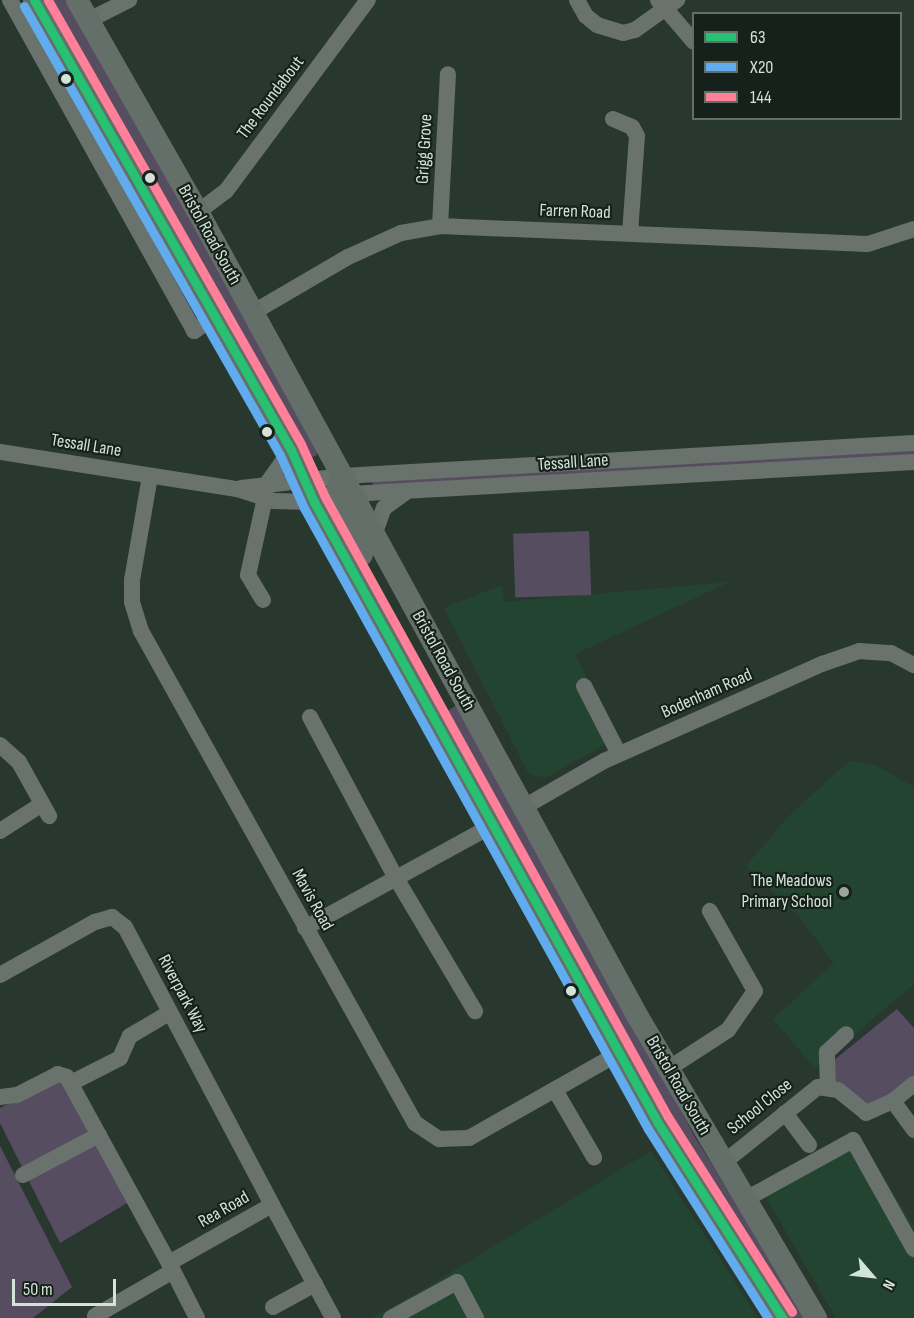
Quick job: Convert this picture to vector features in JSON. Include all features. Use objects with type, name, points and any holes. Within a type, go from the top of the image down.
[{"type":"highway","name":"Bristol Road South","points":[[34,0],[213,318],[291,450],[374,535],[668,1069],[722,1164],[816,1318]]},
{"type":"highway","name":"Bristol Road South","points":[[77,0],[198,212],[252,313],[329,490],[410,648],[413,677],[619,1053],[694,1181],[780,1317]]},
{"type":"highway","points":[[196,287],[212,272],[193,229],[198,212]]},
{"type":"highway","points":[[429,636],[446,688],[437,706],[430,708]]},
{"type":"street","points":[[10,0],[194,331],[213,318]]},
{"type":"street","points":[[88,20],[129,0]]},
{"type":"street","name":"The Roundabout","points":[[198,212],[226,191],[368,0]]},
{"type":"street","points":[[577,0],[585,15],[597,25],[623,33],[667,3],[692,40]]},
{"type":"street","name":"Grigg Grove","points":[[440,226],[448,74]]},
{"type":"street","points":[[613,119],[632,128],[637,136],[630,234]]},
{"type":"street","name":"Farren Road","points":[[252,313],[348,257],[401,233],[440,226],[868,244],[914,229]]},
{"type":"street","name":"Tessall Lane","points":[[329,490],[914,442]]},
{"type":"street","points":[[263,600],[248,575],[266,491],[291,450]]},
{"type":"street","name":"Tessall Lane","points":[[0,452],[237,489],[405,493],[914,462]]},
{"type":"street","name":"Mavis Road","points":[[150,476],[132,579],[132,602],[141,631],[305,928],[422,1130],[450,1142],[469,1138],[619,1053]]},
{"type":"street","points":[[374,535],[384,508],[405,493]]},
{"type":"street","name":"Bodenham Road","points":[[524,807],[619,754],[858,651],[891,653],[914,665]]},
{"type":"street","points":[[584,686],[619,754]]},
{"type":"street","points":[[310,717],[396,878],[475,1011]]},
{"type":"street","points":[[0,745],[20,762],[45,810],[0,831]]},
{"type":"street","points":[[305,928],[493,825]]},
{"type":"street","points":[[668,1069],[728,1030],[755,991],[710,912]]},
{"type":"street","name":"Riverpark Way","points":[[0,975],[95,922],[112,917],[125,927],[272,1205]]},
{"type":"street","points":[[71,1083],[120,1058],[130,1036],[169,1013]]},
{"type":"street","points":[[846,1034],[827,1052],[828,1087],[844,1093],[866,1113],[893,1101],[914,1084]]},
{"type":"street","points":[[0,1097],[17,1095],[58,1074],[67,1077],[197,1318]]},
{"type":"street","name":"School Close","points":[[722,1164],[810,1092],[828,1087]]},
{"type":"street","points":[[555,1090],[594,1157]]},
{"type":"street","points":[[893,1101],[914,1130]]},
{"type":"street","points":[[785,1113],[809,1145]]},
{"type":"street","points":[[23,1175],[99,1135]]},
{"type":"street","points":[[744,1200],[853,1140],[914,1249]]},
{"type":"street","name":"Rea Road","points":[[94,1316],[272,1205],[333,1318]]},
{"type":"street","points":[[391,1318],[457,1282],[476,1318]]},
{"type":"street","points":[[273,1307],[315,1284]]},
{"type":"shaded area","points":[[43,0],[67,0],[319,447],[316,456],[302,459]]},
{"type":"shaded area","points":[[914,447],[914,459],[374,487],[372,482]]},
{"type":"shaded area","points":[[589,531],[591,595],[515,598],[513,534]]},
{"type":"shaded area","points":[[729,582],[575,654],[616,738],[545,778],[529,774],[444,608],[502,585],[504,602]]},
{"type":"shaded area","points":[[459,704],[695,1137],[807,1318],[788,1318],[669,1131],[440,715]]},
{"type":"shaded area","name":"The Meadows Primary School","points":[[849,761],[873,764],[914,787],[914,984],[815,1068],[773,1019],[834,963],[800,918],[746,866],[789,816]]},
{"type":"shaded area","points":[[897,1009],[914,1028],[914,1083],[874,1111],[837,1086],[828,1065]]},
{"type":"shaded area","points":[[53,1082],[64,1084],[132,1200],[60,1243],[0,1123],[0,1108]]},
{"type":"shaded area","points":[[858,1136],[914,1227],[914,1318],[836,1318],[762,1190]]},
{"type":"shaded area","points":[[0,1146],[72,1287],[33,1318],[0,1318]]},
{"type":"shaded area","points":[[651,1151],[758,1318],[371,1318],[392,1308]]},
{"type":"transit line","name":"63","points":[[34,0],[291,450],[314,502],[658,1123],[782,1318]]},
{"type":"transit line","name":"144","points":[[48,0],[301,444],[325,497],[668,1117],[792,1312]]},
{"type":"transit line","name":"X20","points":[[24,6],[280,455],[304,508],[648,1129],[768,1318]]},
{"type":"place","name":"The Meadows Primary School","points":[[844,892]]}]
